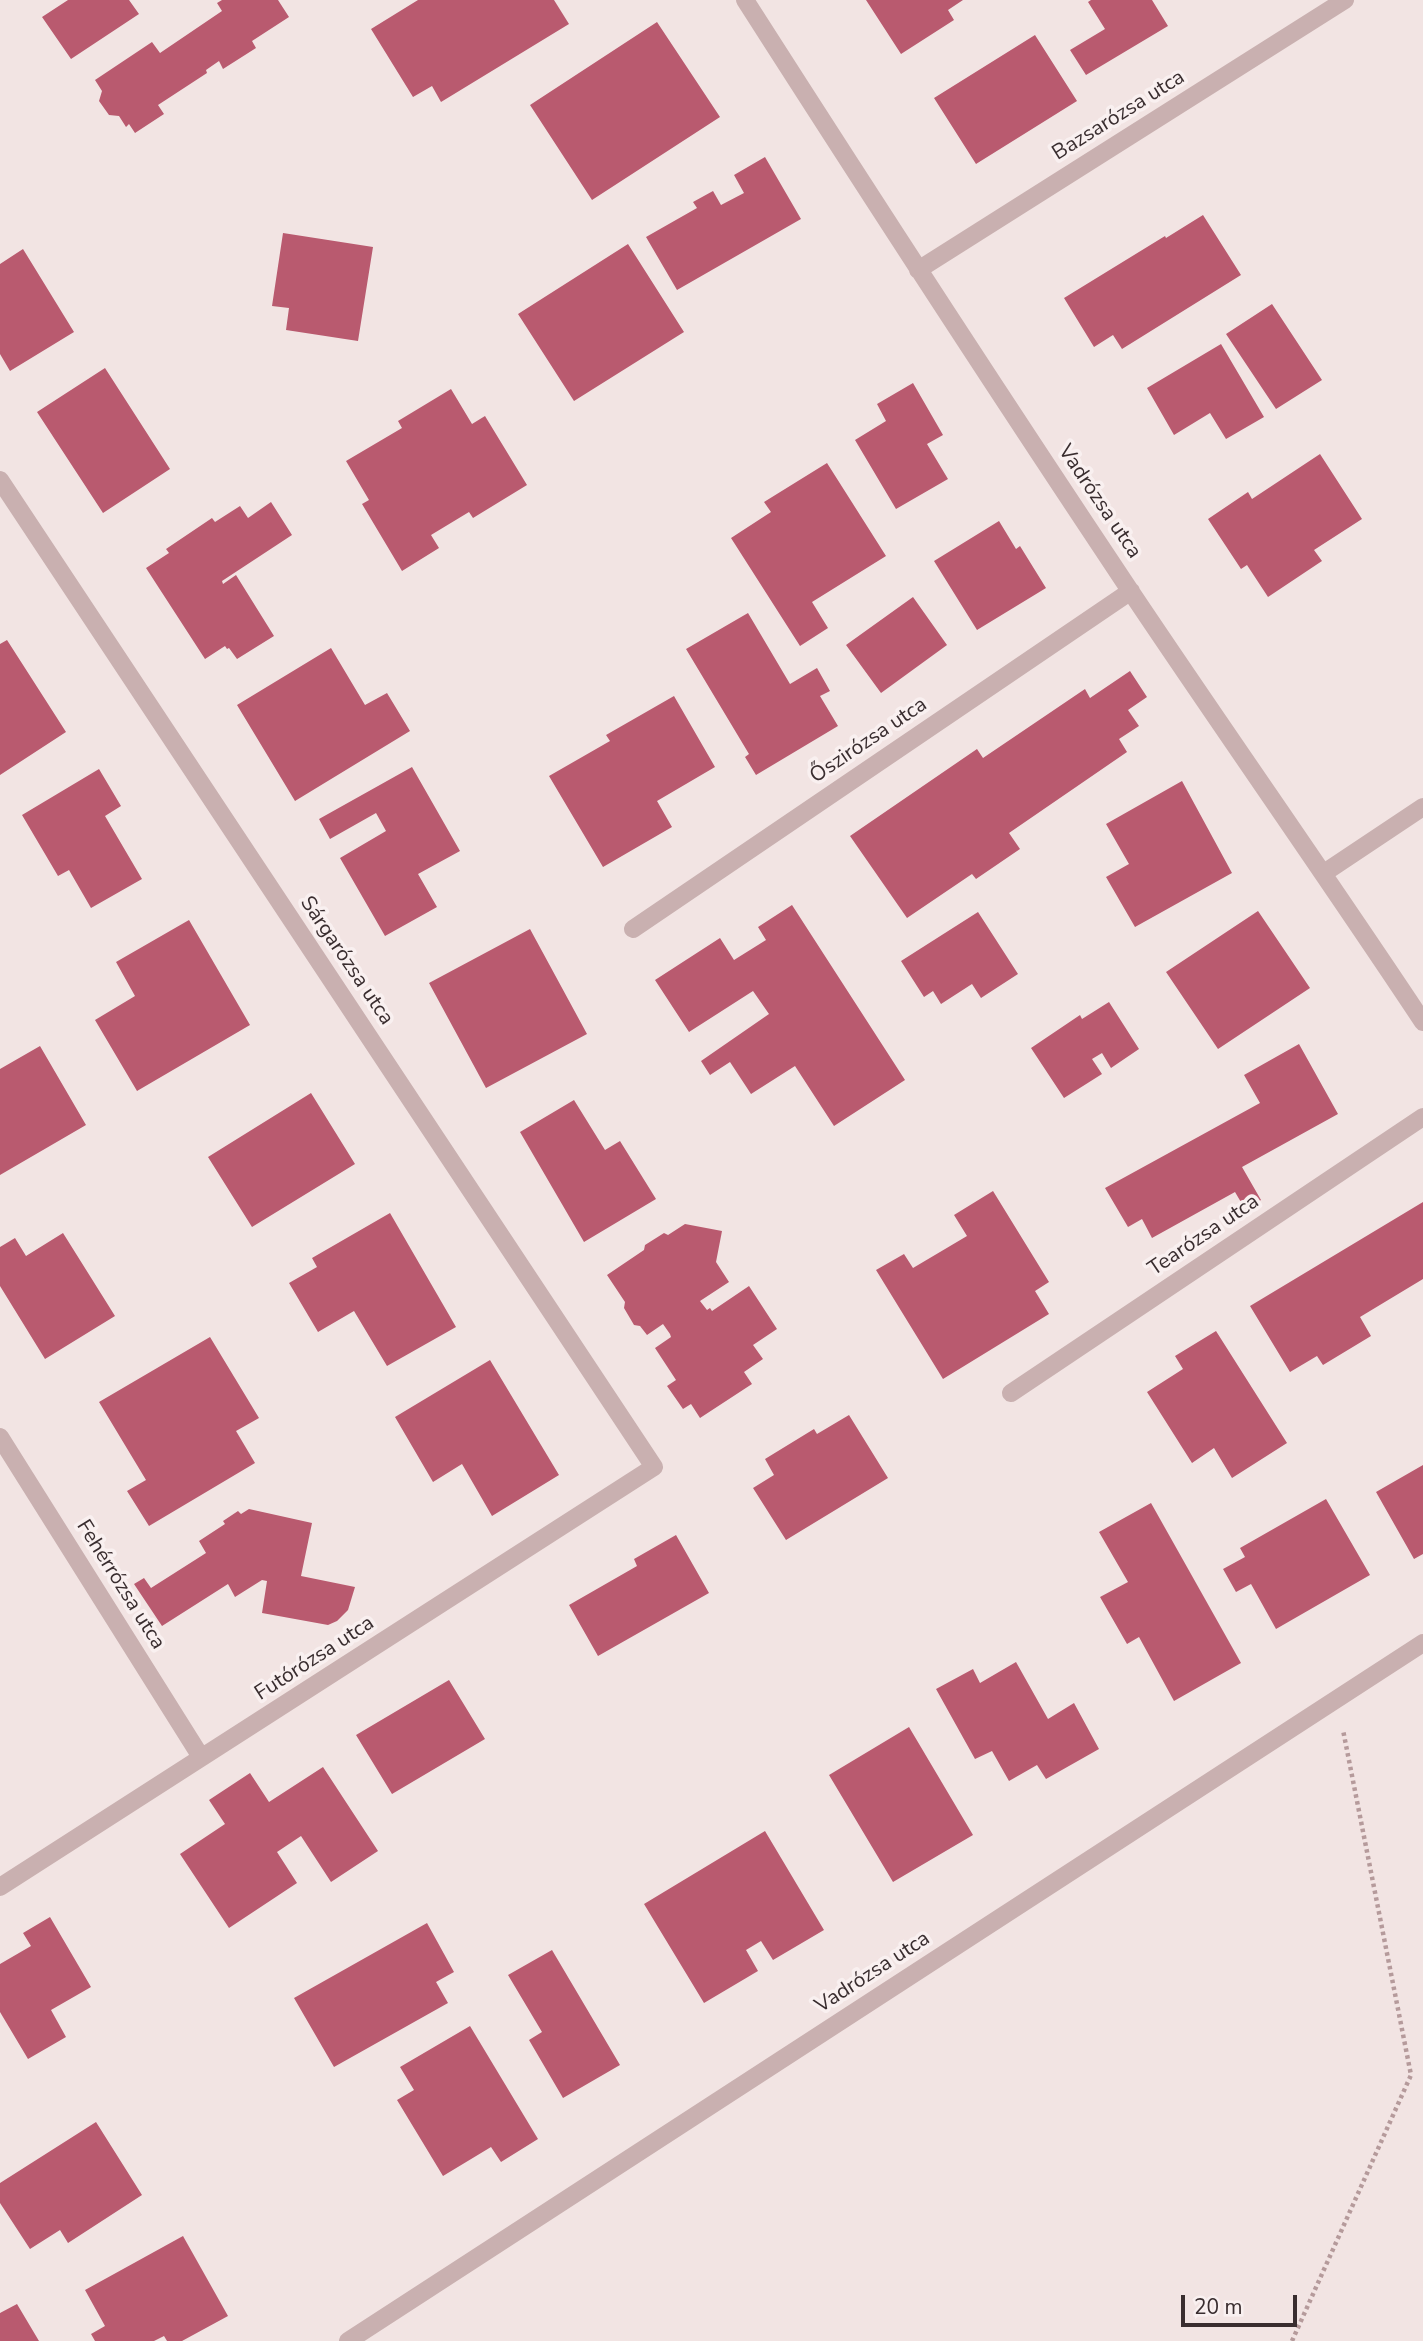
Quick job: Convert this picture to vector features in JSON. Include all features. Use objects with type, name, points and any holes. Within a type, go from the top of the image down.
[{"type":"street","name":"Vadrózsa utca","points":[[745,0],[918,270],[1131,591],[1423,1022]]},
{"type":"street","name":"Bazsarózsa utca","points":[[918,270],[1345,0]]},
{"type":"street","name":"Sárgarózsa utca","points":[[0,480],[654,1467]]},
{"type":"street","name":"Őszirózsa utca","points":[[633,929],[1131,591]]},
{"type":"street","points":[[1324,873],[1423,807]]},
{"type":"street","name":"Tearózsa utca","points":[[1011,1393],[1423,1117]]},
{"type":"street","name":"Fehérrózsa utca","points":[[0,1437],[201,1757]]},
{"type":"street","name":"Futórózsa utca","points":[[0,1888],[654,1467]]},
{"type":"street","name":"Vadrózsa utca","points":[[348,2341],[1423,1643]]},
{"type":"path","points":[[1292,2341],[1410,2075],[1337,1699]]},
{"type":"building","points":[[68,0],[129,0],[139,14],[71,59],[42,17]]},
{"type":"building","points":[[222,0],[278,0],[289,17],[252,41],[256,48],[223,69],[219,61],[206,70],[207,73],[158,105],[164,114],[135,133],[129,124],[126,127],[119,116],[109,115],[99,101],[102,91],[95,80],[152,42],[160,53],[222,11],[217,3]]},
{"type":"building","points":[[418,0],[554,0],[569,24],[441,102],[432,86],[413,97],[371,29]]},
{"type":"building","points":[[866,0],[963,0],[948,10],[954,20],[901,54]]},
{"type":"building","points":[[1152,0],[1168,26],[1086,75],[1070,50],[1105,29],[1088,2]]},
{"type":"building","points":[[657,22],[720,117],[592,200],[530,105]]},
{"type":"building","points":[[1035,35],[1077,101],[976,164],[934,98]]},
{"type":"building","points":[[765,157],[801,219],[677,290],[646,237],[697,208],[693,202],[713,191],[721,205],[744,193],[734,175]]},
{"type":"building","points":[[1203,215],[1241,275],[1122,349],[1113,335],[1094,347],[1064,298]]},
{"type":"building","points":[[283,233],[373,247],[358,341],[286,330],[289,308],[272,306]]},
{"type":"building","points":[[628,244],[684,332],[574,401],[518,314]]},
{"type":"building","points":[[23,249],[74,332],[10,371],[0,354],[0,264]]},
{"type":"building","points":[[1272,304],[1322,380],[1276,409],[1226,334]]},
{"type":"building","points":[[1221,344],[1264,417],[1226,439],[1210,413],[1174,435],[1147,388]]},
{"type":"building","points":[[105,368],[170,469],[103,513],[37,412]]},
{"type":"building","points":[[913,383],[943,435],[927,444],[948,479],[896,509],[855,440],[886,421],[877,404]]},
{"type":"building","points":[[451,389],[472,424],[485,416],[527,485],[473,518],[469,512],[431,535],[439,548],[402,571],[362,504],[369,500],[346,461],[402,428],[398,421]]},
{"type":"building","points":[[1320,454],[1362,519],[1314,550],[1322,561],[1268,597],[1247,565],[1241,569],[1208,519],[1248,492],[1252,499]]},
{"type":"building","points":[[827,463],[886,556],[812,602],[828,628],[800,646],[731,538],[771,512],[764,502]]},
{"type":"building","points":[[271,502],[292,535],[222,581],[223,584],[236,575],[274,636],[237,659],[225,646],[205,659],[146,568],[169,553],[166,549],[212,518],[215,522],[240,506],[248,518]]},
{"type":"building","points":[[999,521],[1016,549],[1020,546],[1046,588],[977,630],[934,561]]},
{"type":"building","points":[[913,597],[947,645],[881,693],[846,645]]},
{"type":"building","points":[[748,613],[790,684],[817,668],[830,691],[820,696],[838,726],[756,775],[745,757],[749,754],[686,649]]},
{"type":"building","points":[[7,640],[66,732],[0,775],[0,644]]},
{"type":"building","points":[[331,648],[365,705],[387,693],[410,731],[295,801],[237,705]]},
{"type":"building","points":[[1130,671],[1147,697],[1128,710],[1139,726],[1119,739],[1127,752],[1009,833],[1020,849],[976,879],[972,874],[907,918],[850,836],[977,749],[983,758],[1085,689],[1090,698]]},
{"type":"building","points":[[674,696],[715,767],[657,801],[672,827],[603,867],[549,776],[610,741],[606,735]]},
{"type":"building","points":[[412,767],[460,851],[418,874],[437,907],[385,936],[340,858],[386,831],[376,813],[330,839],[319,819]]},
{"type":"building","points":[[99,769],[121,806],[105,816],[142,879],[91,908],[69,870],[58,876],[22,815]]},
{"type":"building","points":[[1182,781],[1232,873],[1135,927],[1106,877],[1129,864],[1106,824]]},
{"type":"building","points":[[792,905],[905,1080],[834,1126],[795,1066],[751,1094],[730,1062],[710,1075],[701,1061],[769,1014],[753,991],[689,1032],[655,980],[720,938],[734,960],[766,940],[758,927]]},
{"type":"building","points":[[1258,911],[1310,988],[1218,1049],[1166,972]]},
{"type":"building","points":[[978,912],[1018,974],[981,998],[972,984],[941,1004],[933,991],[924,997],[901,961]]},
{"type":"building","points":[[189,920],[250,1025],[137,1091],[95,1020],[135,996],[116,962]]},
{"type":"building","points":[[530,929],[587,1034],[486,1088],[429,983]]},
{"type":"building","points":[[1109,1002],[1139,1049],[1111,1068],[1102,1053],[1092,1059],[1102,1074],[1064,1098],[1031,1048],[1080,1015],[1082,1019]]},
{"type":"building","points":[[1299,1044],[1338,1114],[1242,1167],[1261,1200],[1245,1209],[1235,1192],[1152,1238],[1142,1219],[1128,1227],[1105,1188],[1260,1103],[1244,1075]]},
{"type":"building","points":[[40,1046],[86,1125],[0,1175],[0,1069]]},
{"type":"building","points":[[311,1093],[355,1164],[252,1227],[208,1157]]},
{"type":"building","points":[[574,1100],[605,1150],[620,1141],[656,1199],[584,1242],[520,1132]]},
{"type":"building","points":[[993,1191],[1049,1282],[1035,1291],[1049,1314],[943,1379],[876,1270],[904,1254],[913,1268],[967,1236],[954,1215]]},
{"type":"building","points":[[1423,1202],[1423,1279],[1360,1317],[1371,1336],[1323,1365],[1317,1356],[1290,1372],[1250,1306]]},
{"type":"building","points":[[390,1213],[456,1327],[387,1366],[354,1311],[318,1332],[289,1283],[317,1267],[312,1258]]},
{"type":"building","points":[[685,1224],[722,1231],[716,1262],[729,1282],[700,1301],[707,1310],[710,1308],[712,1311],[749,1286],[777,1329],[753,1345],[763,1359],[744,1372],[752,1384],[700,1418],[691,1404],[683,1409],[667,1386],[676,1380],[655,1348],[671,1337],[670,1334],[663,1324],[647,1335],[640,1326],[634,1325],[624,1308],[625,1302],[607,1275],[644,1250],[645,1245]]},
{"type":"building","points":[[63,1233],[115,1316],[45,1359],[0,1286],[0,1247],[15,1238],[26,1256]]},
{"type":"building","points":[[1216,1331],[1287,1443],[1232,1478],[1214,1448],[1192,1463],[1147,1392],[1183,1369],[1175,1356]]},
{"type":"building","points":[[210,1337],[259,1418],[236,1431],[255,1463],[149,1526],[127,1491],[146,1480],[99,1402]]},
{"type":"building","points":[[490,1360],[559,1475],[492,1516],[462,1464],[433,1482],[395,1417]]},
{"type":"building","points":[[849,1415],[888,1478],[786,1540],[753,1488],[774,1475],[765,1459],[814,1429],[817,1434]]},
{"type":"building","points":[[1423,1465],[1423,1554],[1414,1559],[1376,1492]]},
{"type":"building","points":[[1326,1499],[1370,1575],[1276,1629],[1251,1584],[1236,1592],[1223,1569],[1245,1557],[1240,1548]]},
{"type":"building","points":[[1151,1503],[1241,1663],[1174,1701],[1139,1637],[1127,1644],[1100,1597],[1128,1582],[1099,1532]]},
{"type":"building","points":[[249,1509],[312,1523],[301,1576],[355,1587],[348,1610],[337,1621],[328,1625],[262,1613],[267,1581],[262,1580],[235,1597],[228,1584],[162,1626],[134,1584],[144,1578],[151,1588],[206,1553],[199,1541],[225,1524],[223,1521],[238,1511],[241,1514]]},
{"type":"building","points":[[676,1535],[709,1593],[598,1656],[569,1605],[637,1566],[634,1559]]},
{"type":"building","points":[[1016,1662],[1048,1719],[1074,1703],[1099,1749],[1046,1779],[1037,1765],[1009,1781],[992,1751],[975,1759],[936,1689],[973,1669],[980,1683]]},
{"type":"building","points":[[449,1680],[485,1739],[392,1794],[356,1735]]},
{"type":"building","points":[[909,1727],[973,1835],[893,1882],[829,1775]]},
{"type":"building","points":[[323,1767],[378,1851],[331,1882],[301,1836],[277,1852],[297,1883],[229,1928],[180,1854],[225,1824],[209,1800],[250,1773],[269,1802]]},
{"type":"building","points":[[765,1831],[824,1930],[773,1960],[761,1941],[746,1950],[758,1971],[704,2003],[644,1904]]},
{"type":"building","points":[[50,1917],[91,1987],[51,2010],[66,2037],[28,2059],[0,2012],[0,1964],[31,1946],[23,1933]]},
{"type":"building","points":[[427,1923],[454,1972],[436,1982],[448,2003],[334,2067],[294,1998]]},
{"type":"building","points":[[552,1950],[620,2065],[563,2098],[529,2040],[542,2032],[508,1975]]},
{"type":"building","points":[[470,2026],[538,2139],[501,2162],[491,2147],[443,2176],[397,2100],[414,2090],[400,2067]]},
{"type":"building","points":[[96,2122],[142,2195],[68,2243],[60,2230],[30,2249],[0,2203],[0,2183]]},
{"type":"building","points":[[183,2236],[228,2316],[182,2341],[167,2341],[164,2336],[154,2341],[95,2341],[91,2334],[105,2326],[85,2290]]},
{"type":"building","points":[[17,2304],[39,2341],[0,2341],[0,2313]]}]
